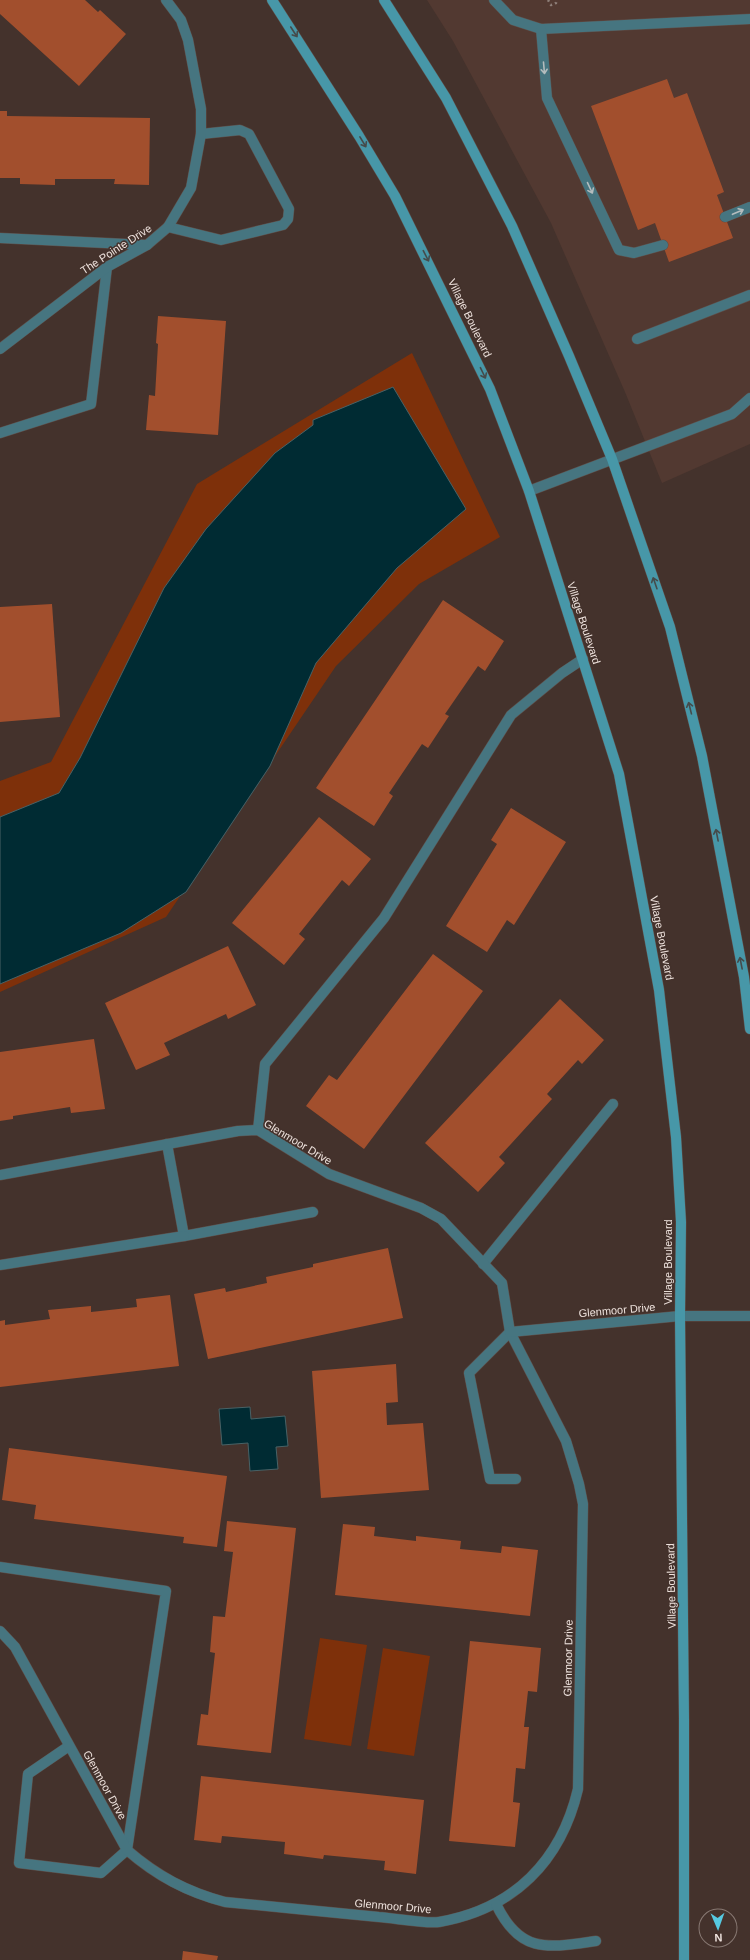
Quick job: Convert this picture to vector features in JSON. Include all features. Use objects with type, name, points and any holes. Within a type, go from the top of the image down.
[{"type":"street","name":"The Pointe Drive","points":[[0,349],[107,267],[147,245],[168,227],[191,188],[200,134],[200,109],[188,40],[181,20],[166,0]]},
{"type":"street","name":"Village Boulevard","points":[[272,0],[355,129],[395,196],[490,389],[529,491],[619,774],[659,990],[677,1152],[681,1222],[680,1316],[684,1711],[684,1960]]},
{"type":"street","points":[[384,0],[446,98],[512,226],[570,356],[612,459],[670,627],[702,756],[744,978],[750,1029]]},
{"type":"street","points":[[494,0],[512,20],[541,29],[750,19]]},
{"type":"street","points":[[541,29],[547,98],[619,250],[634,253],[663,245]]},
{"type":"street","points":[[168,227],[221,240],[283,225],[288,218],[289,209],[249,134],[240,130],[200,134]]},
{"type":"street","points":[[725,217],[750,207]]},
{"type":"street","points":[[0,238],[147,245]]},
{"type":"street","points":[[0,433],[91,404],[107,267]]},
{"type":"street","points":[[637,339],[750,295]]},
{"type":"street","points":[[529,491],[732,414],[750,398]]},
{"type":"street","points":[[258,1130],[265,1064],[384,918],[511,715],[562,673],[583,659]]},
{"type":"street","points":[[484,1264],[614,1104]]},
{"type":"street","name":"Glenmoor Drive","points":[[0,1175],[238,1130],[258,1130],[329,1174],[421,1208],[441,1219],[502,1283],[510,1332],[566,1440],[579,1484],[583,1504],[578,1781],[572,1811],[555,1848],[529,1879],[496,1904],[477,1912],[437,1922],[225,1902],[182,1888],[144,1865],[127,1850],[15,1647],[0,1631]]},
{"type":"street","points":[[167,1144],[184,1236]]},
{"type":"street","points":[[0,1265],[184,1236],[313,1212]]},
{"type":"street","name":"Glenmoor Drive","points":[[510,1332],[680,1316],[750,1316]]},
{"type":"street","points":[[510,1332],[469,1373],[490,1479],[516,1479]]},
{"type":"street","points":[[0,1567],[166,1591],[127,1850],[101,1873],[19,1863],[28,1774],[69,1746]]},
{"type":"street","points":[[496,1904],[504,1922],[519,1937],[537,1944],[560,1946],[596,1941]]},
{"type":"path","points":[[548,0],[551,5],[556,3],[556,0]]},
{"type":"shaded area","points":[[427,0],[750,0],[750,444],[662,483],[625,392],[551,223],[453,41]]},
{"type":"shaded area","points":[[412,353],[500,537],[419,584],[336,666],[166,917],[0,992],[0,781],[51,762],[197,484]]},
{"type":"shaded area","points":[[320,1638],[367,1645],[351,1746],[304,1739]]},
{"type":"shaded area","points":[[383,1648],[430,1656],[414,1756],[367,1749]]},
{"type":"water","points":[[393,387],[466,509],[397,568],[316,663],[270,766],[186,892],[121,933],[0,984],[0,817],[59,793],[80,758],[164,588],[206,529],[275,453],[313,425],[313,420]]},
{"type":"water","points":[[250,1407],[251,1419],[285,1416],[288,1446],[276,1447],[278,1469],[250,1471],[248,1443],[222,1445],[219,1409]]},
{"type":"building","points":[[0,0],[85,0],[98,12],[100,10],[126,34],[79,86],[0,14]]},
{"type":"building","points":[[667,79],[674,98],[687,93],[724,192],[717,195],[733,238],[669,262],[655,223],[638,230],[591,106]]},
{"type":"building","points":[[0,111],[7,111],[7,116],[150,118],[149,185],[114,184],[115,179],[55,179],[55,185],[20,184],[20,178],[0,178]]},
{"type":"building","points":[[158,316],[226,321],[218,435],[146,430],[149,395],[155,396]]},
{"type":"building","points":[[443,600],[504,641],[485,671],[478,666],[445,714],[449,716],[428,748],[422,744],[389,793],[393,796],[374,826],[316,788]]},
{"type":"building","points":[[52,604],[60,717],[0,722],[0,607]]},
{"type":"building","points":[[511,808],[566,842],[514,925],[507,920],[487,952],[446,926],[497,844],[491,840]]},
{"type":"building","points":[[319,817],[371,859],[349,886],[342,880],[299,934],[305,939],[284,965],[232,923]]},
{"type":"building","points":[[228,946],[256,1005],[228,1019],[226,1014],[164,1043],[170,1055],[136,1070],[105,1003]]},
{"type":"building","points":[[433,954],[483,991],[364,1149],[306,1106],[329,1075],[337,1080]]},
{"type":"building","points":[[560,999],[604,1040],[582,1064],[578,1060],[547,1094],[552,1099],[499,1157],[505,1163],[478,1192],[425,1143]]},
{"type":"building","points":[[94,1039],[105,1109],[71,1113],[70,1107],[13,1116],[13,1119],[0,1121],[0,1052]]},
{"type":"building","points":[[388,1248],[403,1318],[208,1359],[194,1294],[225,1288],[226,1292],[267,1283],[266,1277],[313,1267],[313,1264]]},
{"type":"building","points":[[170,1295],[179,1366],[0,1387],[0,1321],[5,1320],[5,1325],[50,1319],[48,1310],[91,1306],[91,1312],[137,1307],[136,1299]]},
{"type":"building","points":[[396,1364],[398,1402],[386,1403],[387,1425],[423,1423],[429,1490],[321,1498],[312,1371]]},
{"type":"building","points":[[9,1448],[227,1476],[217,1547],[183,1543],[184,1537],[34,1519],[36,1505],[2,1500]]},
{"type":"building","points":[[227,1521],[296,1528],[271,1753],[197,1745],[201,1714],[208,1715],[215,1653],[210,1652],[213,1616],[225,1617],[233,1552],[224,1551]]},
{"type":"building","points":[[343,1524],[375,1527],[374,1536],[416,1541],[416,1536],[461,1541],[460,1549],[501,1553],[502,1546],[538,1550],[530,1616],[335,1595]]},
{"type":"building","points":[[470,1641],[541,1648],[537,1692],[528,1691],[524,1727],[529,1727],[525,1769],[516,1768],[513,1802],[520,1803],[515,1847],[449,1841]]},
{"type":"building","points":[[201,1776],[424,1800],[416,1874],[384,1870],[385,1861],[324,1855],[323,1859],[284,1854],[285,1842],[222,1836],[221,1843],[194,1840]]},
{"type":"building","points":[[183,1951],[218,1956],[217,1960],[182,1960]]}]
